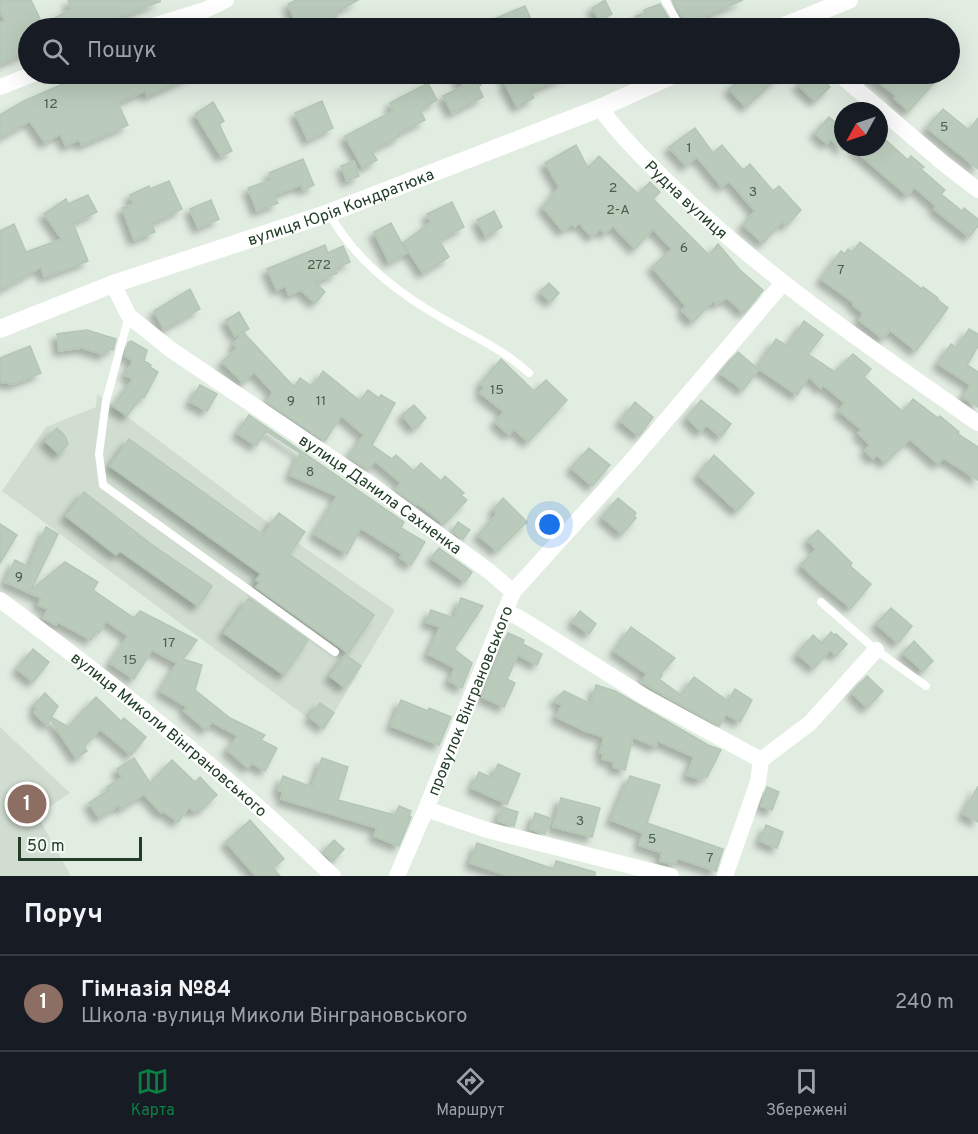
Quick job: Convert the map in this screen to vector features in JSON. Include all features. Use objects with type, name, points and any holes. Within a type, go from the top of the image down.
[{"type":"street","points":[[179,18],[226,0]]},
{"type":"street","points":[[807,18],[849,0]]},
{"type":"street","points":[[0,87],[18,80]]},
{"type":"street","name":"вулиця Юрія Кондратюка","points":[[0,329],[113,284],[329,213],[600,108],[653,84]]},
{"type":"street","points":[[851,84],[978,190]]},
{"type":"street","name":"Рудна вулиця","points":[[600,108],[619,135],[697,210],[783,283],[978,423]]},
{"type":"street","points":[[513,592],[633,459],[783,283]]},
{"type":"street","name":"вулиця Данила Сахненка","points":[[113,284],[129,316],[170,349],[370,484],[490,572],[513,592]]},
{"type":"street","name":"провулок Вінграновського","points":[[397,876],[513,592]]},
{"type":"street","name":"вулиця Миколи Вінграновського","points":[[0,600],[168,729],[275,820],[333,876]]},
{"type":"street","points":[[504,612],[531,625],[645,697],[760,760]]},
{"type":"street","points":[[725,876],[758,782],[760,760],[810,723],[876,650]]},
{"type":"street","name":"провулок Вінграновського","points":[[426,809],[487,830],[671,876]]},
{"type":"lane","points":[[665,0],[675,18]]},
{"type":"lane","points":[[329,213],[340,234],[374,271],[446,321],[495,346],[529,373]]},
{"type":"lane","points":[[129,316],[106,401],[99,453],[103,485],[335,652]]},
{"type":"lane","points":[[821,602],[876,650],[926,686]]},
{"type":"shaded area","points":[[97,394],[270,524],[395,610],[324,730],[2,491],[46,427],[96,407]]},
{"type":"shaded area","points":[[0,727],[70,793],[37,815],[71,876],[0,876]]},
{"type":"building","points":[[0,0],[31,0],[40,18],[18,18],[18,56],[0,64],[0,23],[5,21],[0,11]]},
{"type":"building","points":[[68,0],[161,1],[118,18],[55,18],[71,9]]},
{"type":"building","points":[[296,0],[358,0],[335,13],[337,16],[333,18],[294,18],[288,4]]},
{"type":"building","points":[[605,0],[612,14],[605,18],[598,18],[592,8]]},
{"type":"building","points":[[672,0],[743,0],[700,18],[682,18]]},
{"type":"building","points":[[660,4],[668,18],[637,18],[636,16],[645,13],[644,10]]},
{"type":"building","points":[[525,6],[530,18],[497,18]]},
{"type":"building","points":[[63,84],[173,84],[147,96],[145,91],[118,103],[128,125],[82,145],[79,140],[66,146],[60,134],[45,143],[30,121],[0,138],[0,115],[24,101]]},
{"type":"building","points":[[426,84],[429,84],[437,100],[420,110],[425,120],[378,147],[372,152],[377,160],[363,168],[345,136],[393,111],[390,103]]},
{"type":"building","points":[[462,84],[480,84],[478,86],[483,97],[452,113],[443,96],[463,86]]},
{"type":"building","points":[[505,84],[546,84],[530,91],[534,98],[517,107]]},
{"type":"building","points":[[735,84],[770,84],[746,107],[729,89]]},
{"type":"building","points":[[827,84],[830,87],[815,101],[798,85]]},
{"type":"building","points":[[881,84],[932,84],[909,111],[894,98],[896,96]]},
{"type":"building","points":[[322,101],[333,128],[308,140],[295,113]]},
{"type":"building","points":[[213,102],[224,121],[219,124],[232,151],[221,156],[195,114]]},
{"type":"building","points":[[943,109],[969,130],[978,118],[978,169],[927,128]]},
{"type":"building","points":[[829,117],[834,121],[834,142],[831,139],[827,144],[815,133]]},
{"type":"building","points":[[695,128],[713,153],[722,145],[743,170],[750,164],[773,191],[779,186],[801,210],[786,226],[782,222],[763,243],[743,225],[755,211],[729,181],[722,187],[697,157],[686,166],[669,147]]},
{"type":"building","points":[[888,142],[908,160],[911,156],[924,167],[921,169],[945,190],[941,194],[962,211],[964,208],[978,219],[978,226],[969,237],[934,209],[936,206],[914,187],[908,196],[861,156],[888,156]]},
{"type":"building","points":[[576,145],[588,168],[599,156],[638,194],[650,182],[660,192],[653,199],[709,255],[718,244],[740,270],[763,290],[744,313],[727,298],[716,304],[713,301],[693,322],[682,311],[686,306],[652,267],[672,249],[653,229],[635,249],[613,226],[605,234],[600,229],[592,237],[579,223],[575,227],[572,224],[563,231],[543,207],[559,187],[545,163]]},
{"type":"building","points":[[303,159],[314,185],[303,190],[301,185],[274,195],[278,203],[257,211],[248,188],[271,180],[269,173]]},
{"type":"building","points":[[354,161],[359,176],[347,181],[341,166]]},
{"type":"building","points":[[169,181],[182,209],[152,223],[155,232],[134,240],[122,208],[133,204],[130,195],[149,186],[150,189]]},
{"type":"building","points":[[88,195],[97,212],[73,223],[88,261],[44,277],[41,267],[0,290],[0,231],[14,224],[26,252],[62,239],[44,214],[66,199],[68,204]]},
{"type":"building","points":[[211,200],[219,219],[198,228],[190,209]]},
{"type":"building","points":[[452,202],[464,227],[439,240],[449,257],[423,273],[403,243],[431,222],[427,214]]},
{"type":"building","points":[[494,211],[502,227],[486,237],[477,220]]},
{"type":"building","points":[[391,223],[407,253],[389,262],[374,232]]},
{"type":"building","points":[[860,242],[922,289],[923,287],[938,298],[948,308],[916,351],[890,330],[883,339],[859,320],[863,313],[853,305],[854,303],[821,279],[841,251],[845,254],[848,249],[852,252]]},
{"type":"building","points":[[325,245],[328,253],[343,246],[350,262],[335,268],[337,273],[315,282],[325,292],[315,303],[301,290],[289,295],[285,286],[277,290],[267,269]]},
{"type":"building","points":[[549,283],[559,293],[551,302],[540,292]]},
{"type":"building","points":[[190,289],[200,309],[164,329],[154,311]]},
{"type":"building","points":[[239,312],[249,329],[235,336],[226,320]]},
{"type":"building","points":[[804,321],[823,335],[808,354],[835,372],[853,354],[871,369],[864,377],[903,412],[913,399],[938,418],[940,416],[959,432],[958,434],[978,447],[978,480],[944,458],[938,464],[910,439],[885,463],[877,455],[873,459],[865,450],[870,445],[858,433],[862,430],[839,411],[845,403],[823,385],[821,388],[809,377],[797,395],[759,369],[743,390],[720,373],[738,352],[757,368],[776,339],[787,346]]},
{"type":"building","points":[[969,329],[978,334],[978,346],[967,365],[978,372],[978,407],[963,397],[971,385],[938,364],[951,344],[957,348]]},
{"type":"building","points":[[87,330],[116,339],[113,350],[107,348],[105,355],[82,348],[59,351],[57,334]]},
{"type":"building","points":[[244,333],[294,387],[300,378],[313,387],[323,371],[360,401],[368,390],[379,398],[381,395],[395,403],[372,445],[392,459],[396,455],[414,471],[421,463],[441,481],[445,476],[464,493],[461,495],[467,500],[444,524],[417,503],[416,505],[395,490],[401,483],[375,461],[368,470],[348,457],[364,435],[343,417],[341,416],[325,441],[267,402],[273,392],[254,372],[243,383],[222,362],[237,348],[233,344]]},
{"type":"building","points":[[131,341],[147,350],[144,361],[158,372],[144,398],[142,396],[127,416],[113,406],[133,379],[125,375],[133,361],[125,356],[128,343]]},
{"type":"building","points":[[30,346],[41,373],[13,384],[0,382],[0,358]]},
{"type":"building","points":[[501,359],[534,391],[546,380],[567,400],[528,442],[514,429],[509,435],[495,422],[504,412],[480,393],[484,388],[480,384]]},
{"type":"building","points":[[200,385],[217,394],[207,411],[190,402]]},
{"type":"building","points":[[701,400],[731,424],[721,437],[706,425],[701,432],[687,418]]},
{"type":"building","points":[[635,402],[653,417],[639,436],[620,421]]},
{"type":"building","points":[[414,405],[426,418],[416,428],[414,426],[413,428],[402,415]]},
{"type":"building","points":[[249,415],[404,522],[401,528],[425,542],[411,565],[400,558],[402,554],[361,528],[347,554],[314,534],[337,496],[290,475],[300,453],[266,431],[256,446],[237,433]]},
{"type":"building","points":[[57,428],[65,436],[68,444],[59,454],[45,441]]},
{"type":"building","points":[[129,439],[263,535],[279,513],[305,532],[289,554],[374,615],[348,653],[256,587],[260,582],[256,580],[261,574],[110,466]]},
{"type":"building","points":[[589,448],[610,465],[592,486],[571,468]]},
{"type":"building","points":[[714,455],[754,493],[737,511],[698,475]]},
{"type":"building","points":[[84,492],[151,544],[212,586],[198,606],[120,551],[116,555],[66,516]]},
{"type":"building","points":[[503,498],[527,522],[497,551],[478,535],[497,514],[493,510]]},
{"type":"building","points":[[618,498],[636,513],[634,516],[636,518],[622,534],[602,517]]},
{"type":"building","points":[[458,522],[470,530],[463,539],[452,531]]},
{"type":"building","points":[[0,524],[17,535],[0,563]]},
{"type":"building","points":[[46,527],[58,534],[31,590],[65,562],[98,582],[93,590],[134,618],[140,611],[197,640],[183,659],[202,665],[195,690],[230,718],[265,735],[261,740],[277,748],[265,771],[252,763],[248,768],[227,750],[238,736],[212,722],[206,730],[184,711],[187,707],[160,691],[177,663],[152,650],[134,679],[110,663],[128,636],[106,621],[99,633],[96,631],[91,640],[58,622],[56,625],[43,618],[48,609],[38,605],[41,598],[5,582],[15,560],[29,567]]},
{"type":"building","points":[[818,530],[852,563],[850,566],[871,584],[851,608],[801,565],[816,549],[808,540]]},
{"type":"building","points":[[439,548],[472,572],[465,582],[431,558]]},
{"type":"building","points":[[249,598],[308,640],[284,675],[224,633]]},
{"type":"building","points":[[461,598],[483,606],[454,649],[472,663],[462,688],[449,681],[455,668],[428,654],[440,627],[426,622],[431,610],[454,618]]},
{"type":"building","points":[[891,608],[912,626],[898,643],[876,624]]},
{"type":"building","points":[[580,611],[596,624],[589,634],[572,622]]},
{"type":"building","points":[[631,627],[675,658],[660,674],[662,675],[659,679],[681,695],[694,677],[728,701],[735,689],[752,700],[740,722],[726,714],[719,726],[641,682],[647,674],[614,651]]},
{"type":"building","points":[[831,632],[847,644],[836,656],[830,650],[814,668],[797,654],[813,635],[822,643]]},
{"type":"building","points":[[508,633],[524,640],[523,644],[542,654],[537,665],[518,655],[507,679],[515,683],[504,707],[482,697]]},
{"type":"building","points":[[914,641],[933,661],[923,671],[903,653]]},
{"type":"building","points":[[33,649],[49,662],[33,682],[17,669]]},
{"type":"building","points":[[346,655],[361,666],[344,687],[330,676]]},
{"type":"building","points":[[867,676],[883,691],[867,708],[852,693]]},
{"type":"building","points":[[596,685],[615,691],[708,745],[721,750],[707,777],[703,775],[701,780],[687,775],[694,757],[658,741],[656,747],[633,737],[625,770],[613,767],[614,762],[602,759],[604,754],[600,753],[604,737],[556,717],[562,705],[554,701],[564,691],[591,704]]},
{"type":"building","points":[[45,693],[58,706],[51,717],[68,727],[96,697],[121,721],[124,718],[146,737],[131,755],[100,729],[84,747],[87,751],[76,758],[50,719],[47,725],[34,713],[37,709],[34,705]]},
{"type":"building","points":[[401,700],[451,717],[439,745],[391,726]]},
{"type":"building","points":[[320,703],[334,713],[323,728],[309,717]]},
{"type":"building","points":[[134,758],[150,783],[172,760],[195,782],[200,777],[217,795],[201,810],[199,808],[194,812],[189,807],[178,822],[163,811],[161,813],[144,794],[121,809],[119,805],[99,818],[89,803],[109,790],[107,787],[122,777],[117,769]]},
{"type":"building","points":[[322,758],[348,767],[338,800],[395,815],[399,806],[411,811],[409,817],[411,817],[399,846],[374,836],[377,828],[281,799],[283,792],[278,790],[283,776],[312,787]]},
{"type":"building","points":[[498,764],[520,774],[507,804],[472,788],[479,772],[492,778]]},
{"type":"building","points":[[630,776],[660,785],[647,823],[723,849],[716,871],[677,858],[675,865],[660,861],[662,853],[639,845],[643,833],[611,820]]},
{"type":"building","points":[[978,786],[978,822],[963,814]]},
{"type":"building","points":[[767,787],[779,792],[772,810],[761,806]]},
{"type":"building","points":[[561,798],[600,808],[592,837],[553,827]]},
{"type":"building","points":[[502,807],[518,812],[514,826],[498,821]]},
{"type":"building","points":[[535,813],[550,818],[545,834],[530,829]]},
{"type":"building","points":[[250,820],[284,859],[273,868],[280,876],[256,876],[226,842]]},
{"type":"building","points":[[766,825],[783,832],[777,848],[760,841]]},
{"type":"building","points":[[334,840],[344,849],[333,861],[323,852]]},
{"type":"building","points":[[477,843],[554,869],[556,861],[595,872],[595,876],[508,876],[470,863]]},
{"type":"place","name":"Гімназія №84","points":[[27,804]]}]
